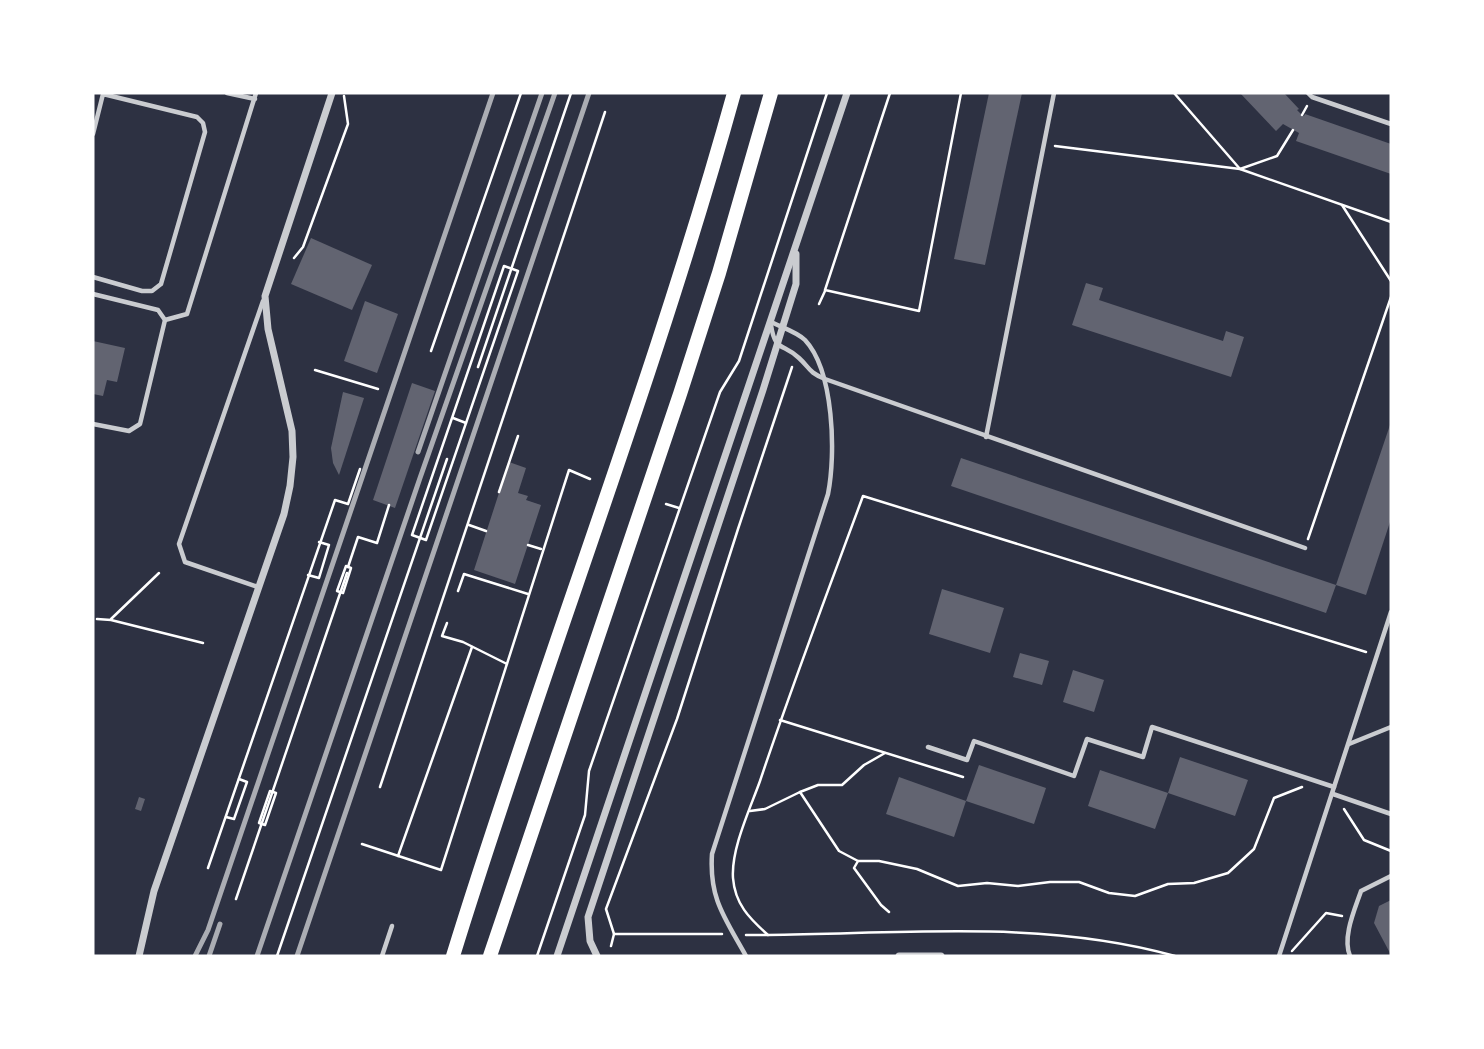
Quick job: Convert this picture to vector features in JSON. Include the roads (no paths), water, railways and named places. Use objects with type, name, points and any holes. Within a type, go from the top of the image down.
[{"type":"main road","points":[[453,956],[506,790],[637,408],[734,93]]},
{"type":"main road","points":[[490,956],[684,382],[771,93]]},
{"type":"street","points":[[139,956],[154,891],[284,514],[293,457],[292,432],[268,329],[265,296],[332,93]]},
{"type":"street","points":[[557,956],[847,93]]},
{"type":"street","points":[[597,956],[590,941],[588,917],[796,284],[796,245]]},
{"type":"street","points":[[899,956],[941,956]]},
{"type":"lane","points":[[165,320],[187,314],[256,96],[228,93]]},
{"type":"lane","points":[[986,438],[1054,93]]},
{"type":"lane","points":[[1308,93],[1312,97],[1391,124]]},
{"type":"lane","points":[[93,134],[100,94],[197,117],[203,123],[205,132],[161,284],[152,291],[142,291],[93,277]]},
{"type":"lane","points":[[93,294],[158,310],[165,320],[140,424],[129,432],[93,424]]},
{"type":"lane","points":[[258,587],[185,562],[179,544],[265,296]]},
{"type":"lane","points":[[771,322],[777,345],[797,356],[811,373],[825,379],[986,438],[1305,548]]},
{"type":"lane","points":[[746,956],[714,897],[710,876],[712,854],[828,494],[833,469],[825,379],[818,361],[804,339],[771,322]]},
{"type":"lane","points":[[1279,956],[1391,612]]},
{"type":"lane","points":[[928,747],[967,760],[974,741],[1074,776],[1087,739],[1143,757],[1152,727],[1335,787]]},
{"type":"lane","points":[[1348,744],[1391,727]]},
{"type":"lane","points":[[1332,794],[1391,814]]},
{"type":"lane","points":[[1350,956],[1347,949],[1352,918],[1361,891],[1391,876]]},
{"type":"lane","points":[[382,956],[392,926]]},
{"type":"railway","points":[[195,956],[208,930],[493,93]]},
{"type":"railway","points":[[418,452],[542,93]]},
{"type":"railway","points":[[257,956],[555,93]]},
{"type":"railway","points":[[297,956],[589,93]]},
{"type":"railway","points":[[209,956],[220,924]]}]
